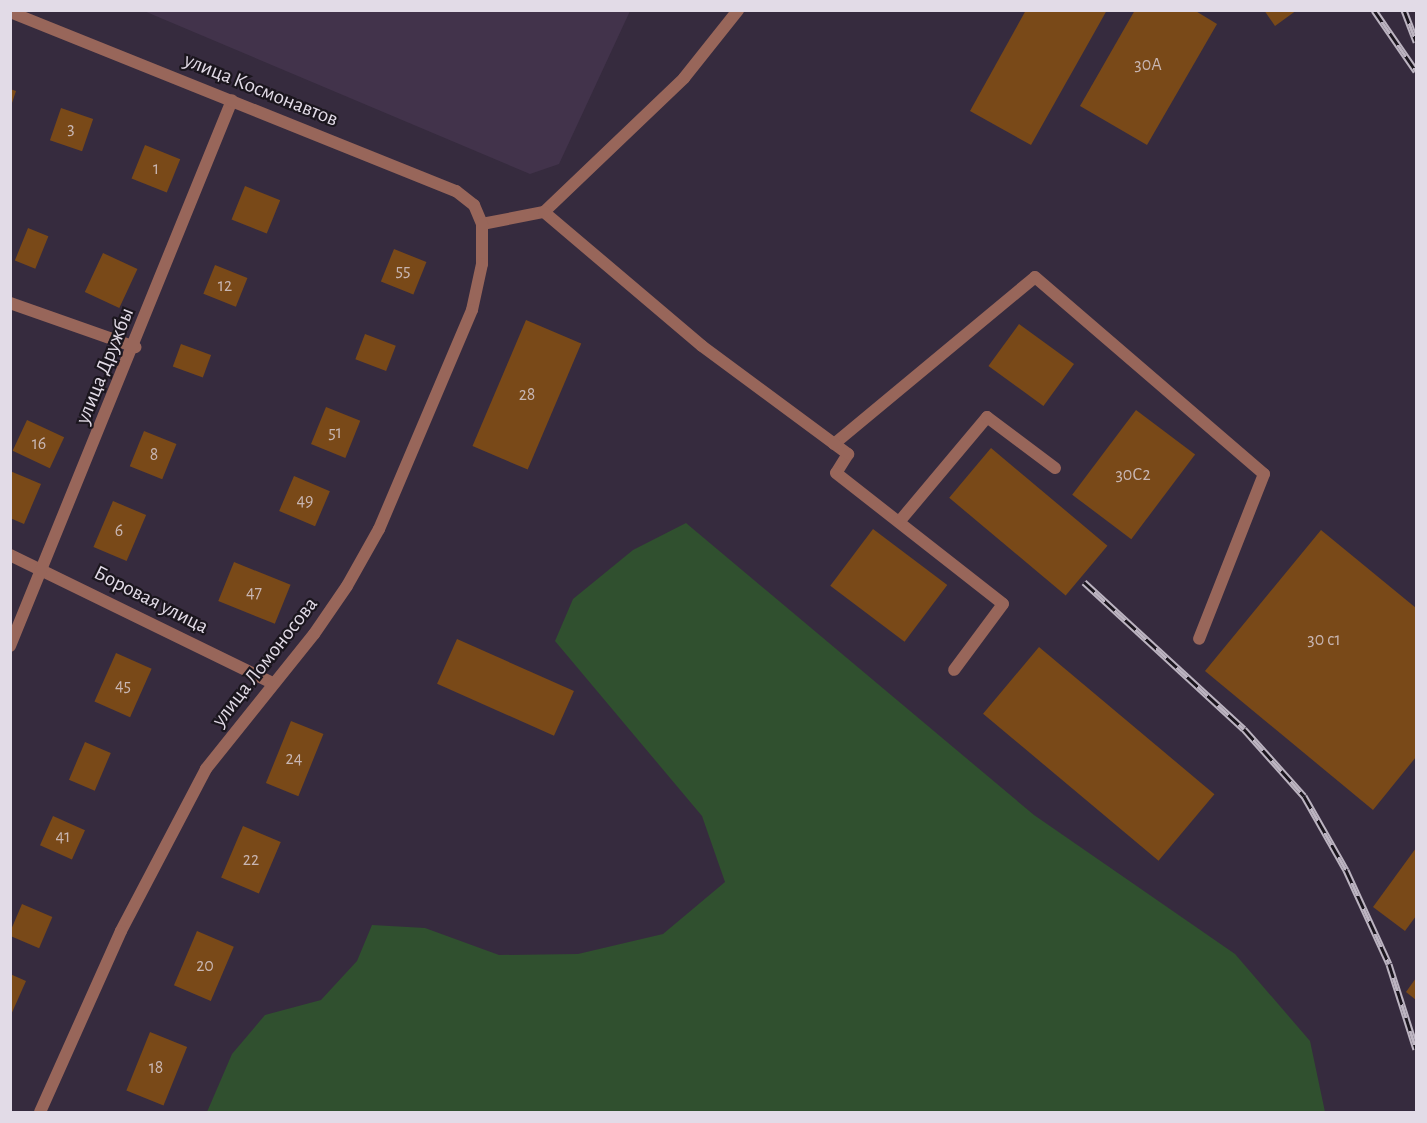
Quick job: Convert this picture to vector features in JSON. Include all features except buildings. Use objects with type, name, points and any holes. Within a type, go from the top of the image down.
[{"type":"street","points":[[482,224],[544,212],[684,78],[738,10]]},
{"type":"street","name":"улица Космонавтов","points":[[10,12],[456,191],[474,205],[482,224]]},
{"type":"street","name":"улица Дружбы","points":[[10,646],[135,347],[232,100]]},
{"type":"street","points":[[544,212],[702,346],[848,454],[836,473],[1003,604],[954,670]]},
{"type":"street","name":"улица Ломоносова","points":[[40,1113],[165,841],[207,769],[340,596],[379,529],[472,310],[482,264],[482,224]]},
{"type":"street","points":[[834,444],[1035,277],[1264,474],[1199,639]]},
{"type":"street","points":[[10,303],[135,347]]},
{"type":"street","points":[[899,522],[987,417],[1055,468]]},
{"type":"street","name":"Боровая улица","points":[[10,555],[43,568],[272,683]]},
{"type":"shaded area","points":[[144,11],[630,11],[559,164],[530,174]]},
{"type":"green space","points":[[686,523],[1034,815],[1235,954],[1310,1041],[1325,1112],[207,1112],[232,1054],[265,1015],[321,1000],[357,961],[372,925],[425,928],[499,955],[578,954],[663,934],[725,882],[702,816],[555,641],[573,599],[633,550]]},
{"type":"railway","points":[[1374,10],[1416,71]]},
{"type":"railway","points":[[1404,10],[1416,42]]},
{"type":"railway","points":[[1084,582],[1244,729],[1304,796],[1346,870],[1389,964],[1416,1049]]}]
